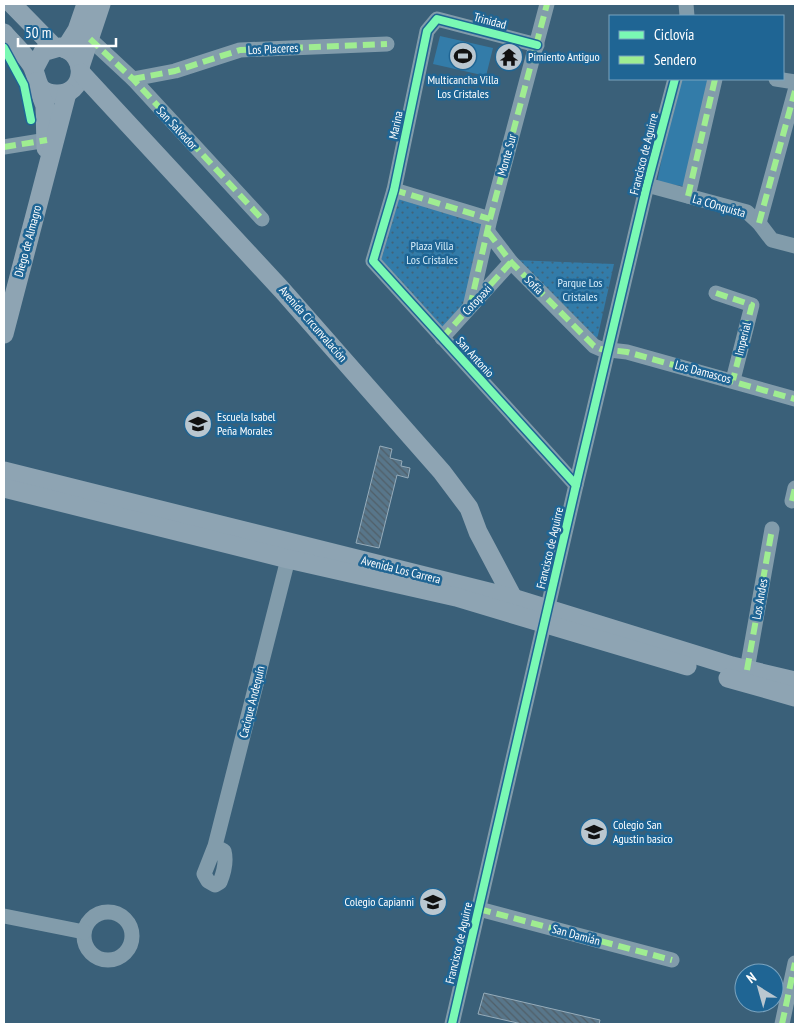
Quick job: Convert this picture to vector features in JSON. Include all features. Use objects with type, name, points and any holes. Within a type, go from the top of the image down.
[{"type":"main road","name":"Avenida Circunvalación","points":[[12,4],[59,48],[75,56],[81,70],[282,290],[442,472],[469,508],[478,532],[514,598]]},
{"type":"main road","points":[[35,75],[43,52],[59,48],[77,30],[86,4]]},
{"type":"main road","points":[[4,33],[49,93],[67,93],[76,85],[102,4]]},
{"type":"main road","name":"Diego de Almagro","points":[[35,75],[45,106],[47,140],[45,177]]},
{"type":"main road","name":"Diego de Almagro","points":[[4,334],[67,93]]},
{"type":"main road","name":"Avenida Los Carrera","points":[[4,471],[514,598],[546,616],[795,697]]},
{"type":"main road","name":"Avenida Los Carrera","points":[[4,488],[288,559],[546,616],[795,682]]},
{"type":"street","name":"Monte Sur","points":[[470,307],[489,226],[547,4]]},
{"type":"street","name":"Trinidad","points":[[437,19],[537,45]]},
{"type":"street","name":"Marina","points":[[378,239],[394,190],[426,31],[437,19]]},
{"type":"street","name":"San Salvador","points":[[90,39],[132,79],[262,219]]},
{"type":"street","name":"Los Placeres","points":[[132,79],[175,71],[240,50],[387,44]]},
{"type":"street","name":"Francisco de Aguirre","points":[[452,1024],[576,485],[647,186],[675,80]]},
{"type":"street","points":[[688,196],[715,80]]},
{"type":"street","points":[[782,80],[795,82]]},
{"type":"street","points":[[759,222],[795,91]]},
{"type":"street","points":[[4,147],[47,140]]},
{"type":"street","name":"La COnquista","points":[[647,186],[747,212],[759,222],[772,240],[788,245]]},
{"type":"street","points":[[394,190],[489,226]]},
{"type":"street","name":"Sofía","points":[[489,226],[511,262],[594,346],[609,350]]},
{"type":"street","name":"San Antonio","points":[[378,239],[373,260],[576,485]]},
{"type":"street","name":"Cotopaxi","points":[[442,338],[511,262]]},
{"type":"street","name":"Imperial","points":[[716,293],[752,306],[732,380]]},
{"type":"street","name":"Los Damascos","points":[[609,350],[627,352],[795,399]]},
{"type":"street","name":"Los Andes","points":[[748,670],[772,528]]},
{"type":"street","name":"Cacique Andequín","points":[[215,846],[288,559]]},
{"type":"street","name":"San Damián","points":[[479,910],[672,960]]},
{"type":"street","points":[[4,916],[84,932]]},
{"type":"street","points":[[782,1024],[795,963]]},
{"type":"green space","name":"Multicancha Villa Los Cristales","points":[[440,36],[493,48],[486,76],[433,64]]},
{"type":"green space","points":[[678,80],[712,80],[688,187],[657,182]]},
{"type":"green space","name":"Plaza Villa Los Cristales","points":[[396,197],[483,221],[468,306],[441,332],[379,259]]},
{"type":"green space","name":"Parque Los Cristales","points":[[513,260],[614,264],[596,344]]},
{"type":"building","points":[[380,446],[392,449],[390,458],[402,461],[401,466],[410,468],[408,478],[397,475],[379,548],[356,543]]},
{"type":"building","points":[[484,993],[600,1020],[599,1024],[522,1024],[478,1014]]},
{"type":"marked path","points":[[470,307],[490,219],[547,4]]},
{"type":"marked path","points":[[90,39],[133,79],[262,219]]},
{"type":"marked path","points":[[133,79],[175,71],[240,50],[387,44]]},
{"type":"marked path","points":[[688,196],[715,80]]},
{"type":"marked path","points":[[759,223],[795,91]]},
{"type":"marked path","points":[[4,147],[47,140]]},
{"type":"marked path","points":[[394,190],[490,219]]},
{"type":"marked path","points":[[488,232],[511,262],[594,346],[601,349],[627,352],[795,399]]},
{"type":"marked path","points":[[442,338],[511,262]]},
{"type":"marked path","points":[[716,293],[752,305],[733,380]]},
{"type":"marked path","points":[[792,501],[795,488]]},
{"type":"marked path","points":[[747,670],[772,529]]},
{"type":"marked path","points":[[479,909],[672,960]]},
{"type":"marked path","points":[[782,1024],[795,963]]},
{"type":"cycle path","points":[[537,45],[437,19],[427,31],[394,190],[373,261],[576,485]]},
{"type":"cycle path","points":[[4,48],[24,85],[31,120]]},
{"type":"cycle path","points":[[452,1024],[576,485],[647,185],[675,80]]},
{"type":"place","name":"Multicancha Villa Los Cristales","points":[[463,56]]},
{"type":"place","name":"Pimiento Antiguo","points":[[509,57]]},
{"type":"place","name":"Escuela Isabel Peña Morales","points":[[198,424]]},
{"type":"place","name":"Colegio San Agustin basico","points":[[594,832]]},
{"type":"place","name":"Colegio Capianni","points":[[433,902]]}]
